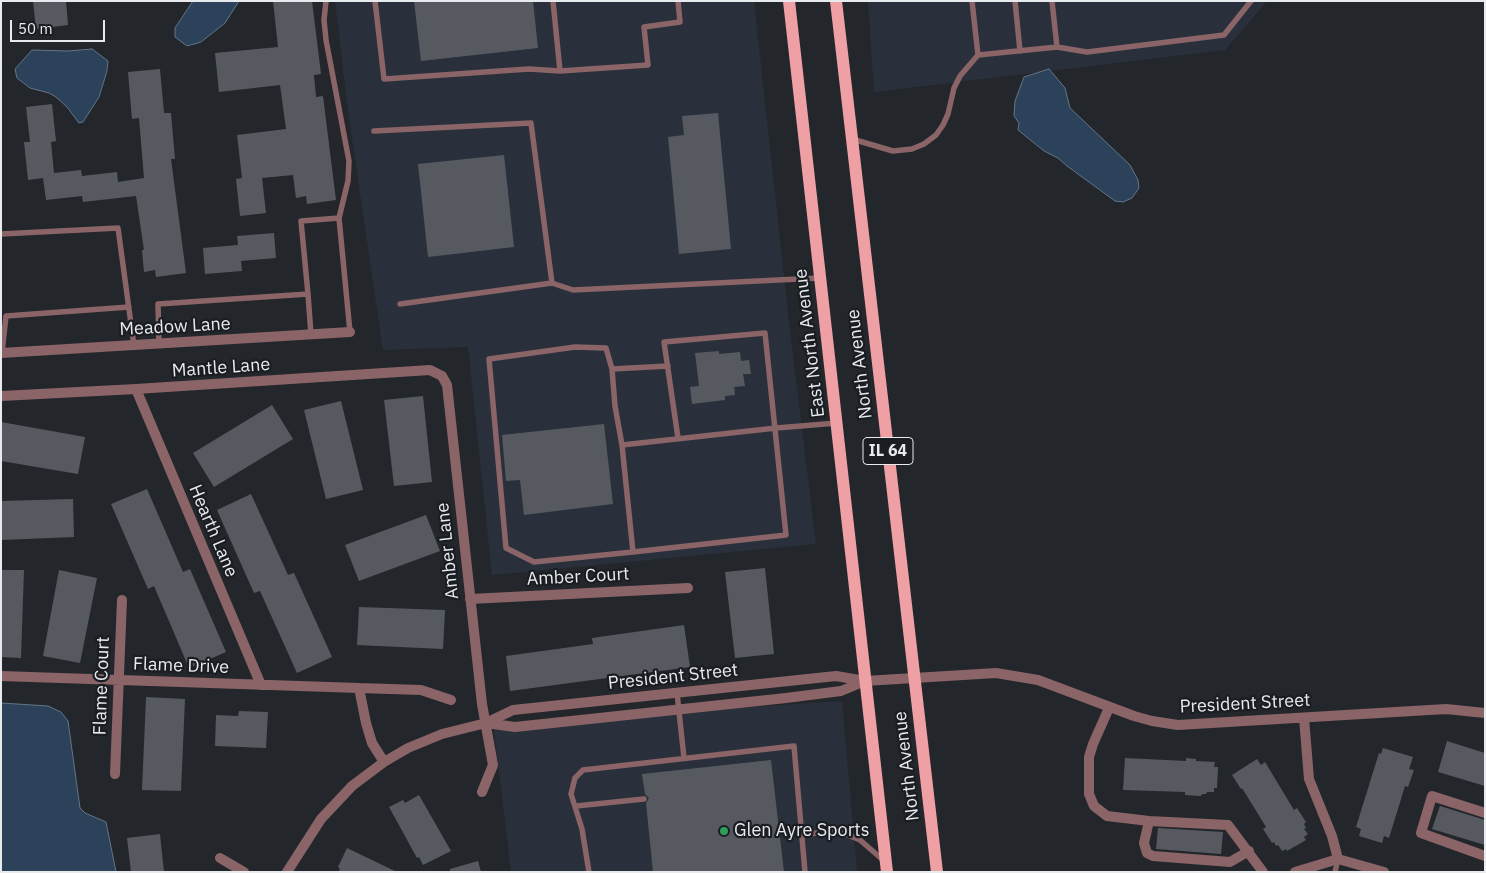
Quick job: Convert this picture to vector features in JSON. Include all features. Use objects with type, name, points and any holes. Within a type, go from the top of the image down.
[{"type":"main road","name":"East North Avenue","points":[[788,1],[865,681]]},
{"type":"main road","name":"North Avenue","points":[[836,1],[937,872]]},
{"type":"main road","name":"North Avenue","points":[[865,681],[886,867]]},
{"type":"street","name":"Meadow Lane","points":[[2,353],[350,332]]},
{"type":"street","name":"Mantle Lane","points":[[1,396],[430,370],[442,376]]},
{"type":"street","name":"Amber Lane","points":[[442,376],[447,385],[482,704],[493,765],[482,792]]},
{"type":"street","name":"Hearth Lane","points":[[136,389],[261,685]]},
{"type":"street","name":"Amber Court","points":[[470,599],[688,588]]},
{"type":"street","name":"Flame Court","points":[[115,774],[122,600]]},
{"type":"street","name":"President Street","points":[[287,872],[321,819],[352,786],[384,762],[408,748],[442,734],[486,723],[513,710],[836,676],[865,681],[987,673],[1038,680],[1109,708],[1152,721],[1178,725],[1446,710],[1485,713]]},
{"type":"street","name":"Flame Drive","points":[[1,676],[421,690],[451,700]]},
{"type":"street","name":"President Street","points":[[486,723],[514,728],[679,710],[842,691],[865,681]]},
{"type":"street","points":[[359,688],[372,743],[384,762]]},
{"type":"street","points":[[1109,708],[1089,757],[1089,794],[1094,806],[1107,816],[1228,825],[1263,872]]},
{"type":"street","points":[[1304,718],[1309,779],[1332,836],[1338,859]]},
{"type":"street","points":[[1485,813],[1432,796],[1421,833],[1485,856]]},
{"type":"street","points":[[1149,820],[1144,843],[1148,853],[1153,856],[1230,862],[1249,852]]},
{"type":"street","points":[[220,858],[244,872]]},
{"type":"street","points":[[1295,872],[1338,859],[1384,872]]},
{"type":"lane","points":[[326,1],[324,20],[326,40],[349,160],[348,181],[339,218],[350,332]]},
{"type":"lane","points":[[375,1],[384,78],[529,68],[560,71],[648,65],[644,27],[680,22],[678,1]]},
{"type":"lane","points":[[553,1],[560,71]]},
{"type":"lane","points":[[972,1],[978,55]]},
{"type":"lane","points":[[1015,1],[1020,51]]},
{"type":"lane","points":[[1052,1],[1057,47]]},
{"type":"lane","points":[[852,138],[894,151],[912,149],[924,144],[936,135],[943,125],[948,114],[954,88],[960,76],[978,55],[1057,47],[1087,52],[1224,35],[1251,1]]},
{"type":"lane","points":[[374,131],[531,122],[552,283]]},
{"type":"lane","points":[[311,335],[301,221],[339,218]]},
{"type":"lane","points":[[1,234],[118,228],[134,346]]},
{"type":"lane","points":[[400,304],[552,283],[573,290],[820,278]]},
{"type":"lane","points":[[159,344],[158,304],[308,294]]},
{"type":"lane","points":[[2,353],[6,316],[129,307]]},
{"type":"lane","points":[[633,552],[612,369],[606,348],[575,347],[489,359],[506,548],[534,562],[633,552],[786,535],[765,333],[664,342],[678,438]]},
{"type":"lane","points":[[612,369],[668,366]]},
{"type":"lane","points":[[622,445],[837,423]]},
{"type":"lane","points":[[677,693],[684,758]]},
{"type":"lane","points":[[589,872],[582,829],[571,794],[574,778],[583,770],[794,746],[805,872]]},
{"type":"lane","points":[[576,806],[644,799]]},
{"type":"lane","points":[[802,834],[837,832],[848,835],[860,840],[871,848],[886,867]]},
{"type":"lane","points":[[1335,872],[1338,859]]},
{"type":"shaded area","points":[[335,1],[754,1],[789,322],[816,544],[492,575],[468,347],[383,350],[348,111]]},
{"type":"shaded area","points":[[868,1],[1267,1],[1225,50],[874,92]]},
{"type":"shaded area","points":[[842,701],[857,872],[511,872],[494,729],[687,711]]},
{"type":"water","points":[[193,1],[239,1],[225,23],[201,42],[187,46],[175,37],[175,28]]},
{"type":"water","points":[[92,49],[108,61],[107,71],[99,97],[83,122],[79,123],[67,107],[56,97],[30,88],[17,78],[15,69],[32,50],[68,51]]},
{"type":"water","points":[[1049,69],[1065,88],[1070,108],[1130,165],[1138,180],[1139,188],[1132,198],[1123,202],[1115,201],[1058,158],[1044,151],[1018,130],[1019,123],[1014,116],[1015,101],[1024,77]]},
{"type":"water","points":[[1,703],[48,706],[61,712],[68,721],[80,808],[85,813],[106,822],[116,872],[1,872]]},
{"type":"building","points":[[33,1],[66,1],[68,25],[36,29]]},
{"type":"building","points":[[273,1],[312,1],[321,74],[314,75],[316,97],[323,96],[336,200],[307,204],[306,196],[296,198],[293,175],[262,178],[266,213],[240,216],[236,179],[242,178],[237,135],[286,129],[280,85],[219,92],[215,53],[278,47]]},
{"type":"building","points":[[414,1],[533,1],[538,48],[421,61]]},
{"type":"building","points":[[160,69],[164,113],[171,113],[175,159],[171,159],[186,273],[156,277],[155,270],[144,272],[142,250],[144,250],[136,196],[83,202],[82,196],[46,200],[43,178],[28,180],[24,142],[30,142],[26,107],[52,104],[56,141],[51,142],[54,173],[81,170],[82,176],[117,172],[118,182],[144,178],[139,118],[132,119],[128,72]]},
{"type":"building","points":[[718,113],[731,249],[679,254],[668,137],[684,135],[682,116]]},
{"type":"building","points":[[504,155],[514,247],[428,257],[418,164]]},
{"type":"building","points":[[274,233],[276,258],[241,261],[242,271],[205,274],[203,248],[238,245],[237,236]]},
{"type":"building","points":[[719,351],[719,354],[740,352],[741,361],[749,360],[751,374],[743,374],[745,386],[734,387],[735,395],[725,396],[725,400],[692,404],[690,387],[699,386],[695,353]]},
{"type":"building","points":[[423,396],[432,482],[394,486],[384,400]]},
{"type":"building","points":[[341,401],[363,490],[326,499],[304,410]]},
{"type":"building","points":[[272,405],[293,439],[214,487],[193,453]]},
{"type":"building","points":[[1,422],[85,437],[78,474],[1,461]]},
{"type":"building","points":[[604,424],[613,504],[524,515],[520,480],[506,481],[502,435]]},
{"type":"building","points":[[147,489],[183,572],[190,569],[226,652],[189,668],[154,586],[148,589],[111,504]]},
{"type":"building","points":[[251,494],[288,575],[294,573],[332,657],[297,673],[260,591],[254,593],[217,510]]},
{"type":"building","points":[[73,499],[74,537],[1,540],[1,501]]},
{"type":"building","points":[[426,515],[440,551],[359,581],[345,545]]},
{"type":"building","points":[[765,568],[774,654],[735,658],[725,572]]},
{"type":"building","points":[[1,570],[24,570],[21,658],[1,657]]},
{"type":"building","points":[[59,570],[97,578],[80,663],[43,656]]},
{"type":"building","points":[[359,607],[445,610],[443,649],[357,645]]},
{"type":"building","points":[[684,625],[690,667],[510,691],[506,656],[593,644],[592,638]]},
{"type":"building","points":[[146,697],[185,699],[181,791],[142,790]]},
{"type":"building","points":[[239,711],[268,712],[266,748],[215,746],[216,715],[238,716]]},
{"type":"building","points":[[1447,741],[1485,753],[1485,786],[1438,772]]},
{"type":"building","points":[[1383,748],[1413,757],[1409,769],[1414,770],[1408,787],[1405,786],[1389,838],[1384,836],[1382,843],[1359,836],[1361,829],[1356,827],[1379,753],[1381,754]]},
{"type":"building","points":[[1125,758],[1186,761],[1186,758],[1196,759],[1196,761],[1215,762],[1214,767],[1218,767],[1217,788],[1214,788],[1214,792],[1207,792],[1201,796],[1185,795],[1185,792],[1123,790]]},
{"type":"building","points":[[1257,759],[1261,765],[1265,762],[1294,810],[1297,808],[1306,822],[1304,824],[1306,828],[1304,829],[1308,834],[1304,837],[1306,840],[1287,851],[1286,849],[1282,851],[1278,845],[1276,846],[1274,842],[1272,843],[1263,829],[1266,827],[1232,775]]},
{"type":"building","points":[[771,760],[784,872],[653,872],[646,803],[649,798],[645,794],[642,774]]},
{"type":"building","points":[[419,795],[451,851],[423,865],[419,857],[417,858],[389,807],[403,800],[405,803]]},
{"type":"building","points":[[1440,806],[1485,820],[1485,845],[1432,829]]},
{"type":"building","points":[[1158,828],[1223,832],[1221,854],[1156,849]]},
{"type":"building","points":[[160,834],[164,872],[131,872],[127,838]]},
{"type":"building","points":[[347,848],[397,872],[338,872],[340,869],[338,867]]},
{"type":"building","points":[[478,861],[481,872],[450,872],[450,869]]},
{"type":"place","name":"Glen Ayre Sports","points":[[724,831]]}]
